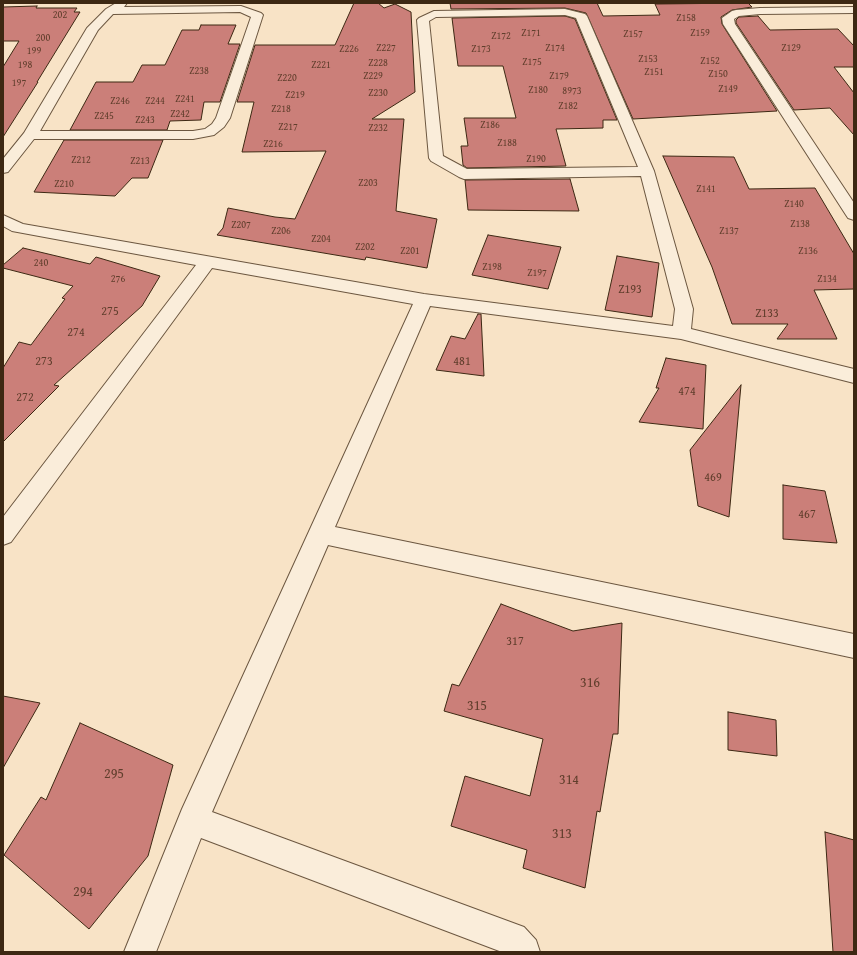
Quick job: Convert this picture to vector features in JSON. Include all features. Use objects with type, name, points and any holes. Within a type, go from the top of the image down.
[{"type":"street","points":[[3,169],[30,135],[94,28],[110,11],[123,3]]},
{"type":"street","points":[[30,135],[193,135],[209,132],[217,127],[224,118],[257,14],[241,9],[110,11]]},
{"type":"street","points":[[854,10],[760,11],[736,14],[728,18],[729,24],[854,215]]},
{"type":"street","points":[[647,171],[464,174],[436,158],[423,20],[434,14],[565,12],[581,16],[647,171],[684,310],[681,333]]},
{"type":"street","points":[[3,220],[18,228],[424,300],[681,333],[854,376]]},
{"type":"street","points":[[3,535],[207,262]]},
{"type":"street","points":[[140,952],[193,820],[322,534],[424,300]]},
{"type":"street","points":[[322,534],[854,646]]},
{"type":"street","points":[[193,820],[512,939],[524,952]]},
{"type":"building","points":[[354,3],[378,3],[384,8],[395,4],[411,12],[415,92],[372,119],[404,119],[396,211],[437,219],[427,268],[366,257],[365,260],[217,235],[223,228],[228,208],[275,217],[295,219],[326,151],[242,152],[254,102],[237,102],[255,45],[335,45]]},
{"type":"building","points":[[450,3],[597,3],[603,16],[660,15],[655,4],[748,3],[752,7],[732,10],[721,17],[722,24],[777,111],[633,119],[586,13],[565,8],[451,9]]},
{"type":"building","points":[[37,6],[36,8],[77,8],[74,12],[80,12],[3,137],[3,67],[19,41],[3,41],[3,7]]},
{"type":"building","points":[[565,16],[575,19],[617,120],[603,120],[603,128],[556,129],[566,166],[467,168],[463,165],[461,146],[468,146],[464,118],[516,118],[503,66],[458,66],[452,18]]},
{"type":"building","points":[[758,16],[770,30],[838,29],[854,46],[854,67],[834,67],[854,93],[854,135],[830,108],[794,110],[736,23],[736,20],[739,17]]},
{"type":"building","points":[[201,25],[236,25],[228,44],[240,44],[220,102],[204,102],[201,120],[170,121],[167,130],[70,130],[96,82],[133,82],[142,65],[165,65],[182,30],[199,30]]},
{"type":"building","points":[[64,140],[163,140],[148,178],[132,178],[115,196],[34,192]]},
{"type":"building","points":[[663,156],[734,157],[749,189],[815,188],[854,254],[854,289],[814,290],[837,339],[777,339],[788,324],[732,324],[712,267]]},
{"type":"building","points":[[570,179],[579,211],[468,210],[465,180]]},
{"type":"building","points":[[488,235],[561,247],[548,289],[472,275]]},
{"type":"building","points":[[23,248],[90,264],[96,257],[160,276],[142,306],[54,385],[59,386],[3,442],[3,368],[19,342],[31,345],[65,299],[62,298],[73,286],[3,268],[3,265]]},
{"type":"building","points":[[617,256],[659,263],[652,317],[605,310]]},
{"type":"building","points":[[478,314],[481,314],[484,376],[436,370],[451,336],[465,339]]},
{"type":"building","points":[[666,358],[706,365],[703,429],[639,422],[659,388],[656,388]]},
{"type":"building","points":[[741,385],[729,517],[698,506],[690,450]]},
{"type":"building","points":[[783,485],[825,491],[837,543],[783,539]]},
{"type":"building","points":[[501,604],[573,631],[622,623],[618,734],[613,734],[600,812],[597,811],[585,888],[523,868],[527,850],[451,826],[465,776],[530,796],[543,739],[444,711],[452,684],[459,686]]},
{"type":"building","points":[[3,696],[40,703],[3,768]]},
{"type":"building","points":[[728,712],[776,720],[777,756],[728,750]]},
{"type":"building","points":[[80,723],[173,765],[148,856],[89,929],[4,855],[41,797],[46,800]]},
{"type":"building","points":[[825,832],[854,840],[854,952],[833,952]]}]
